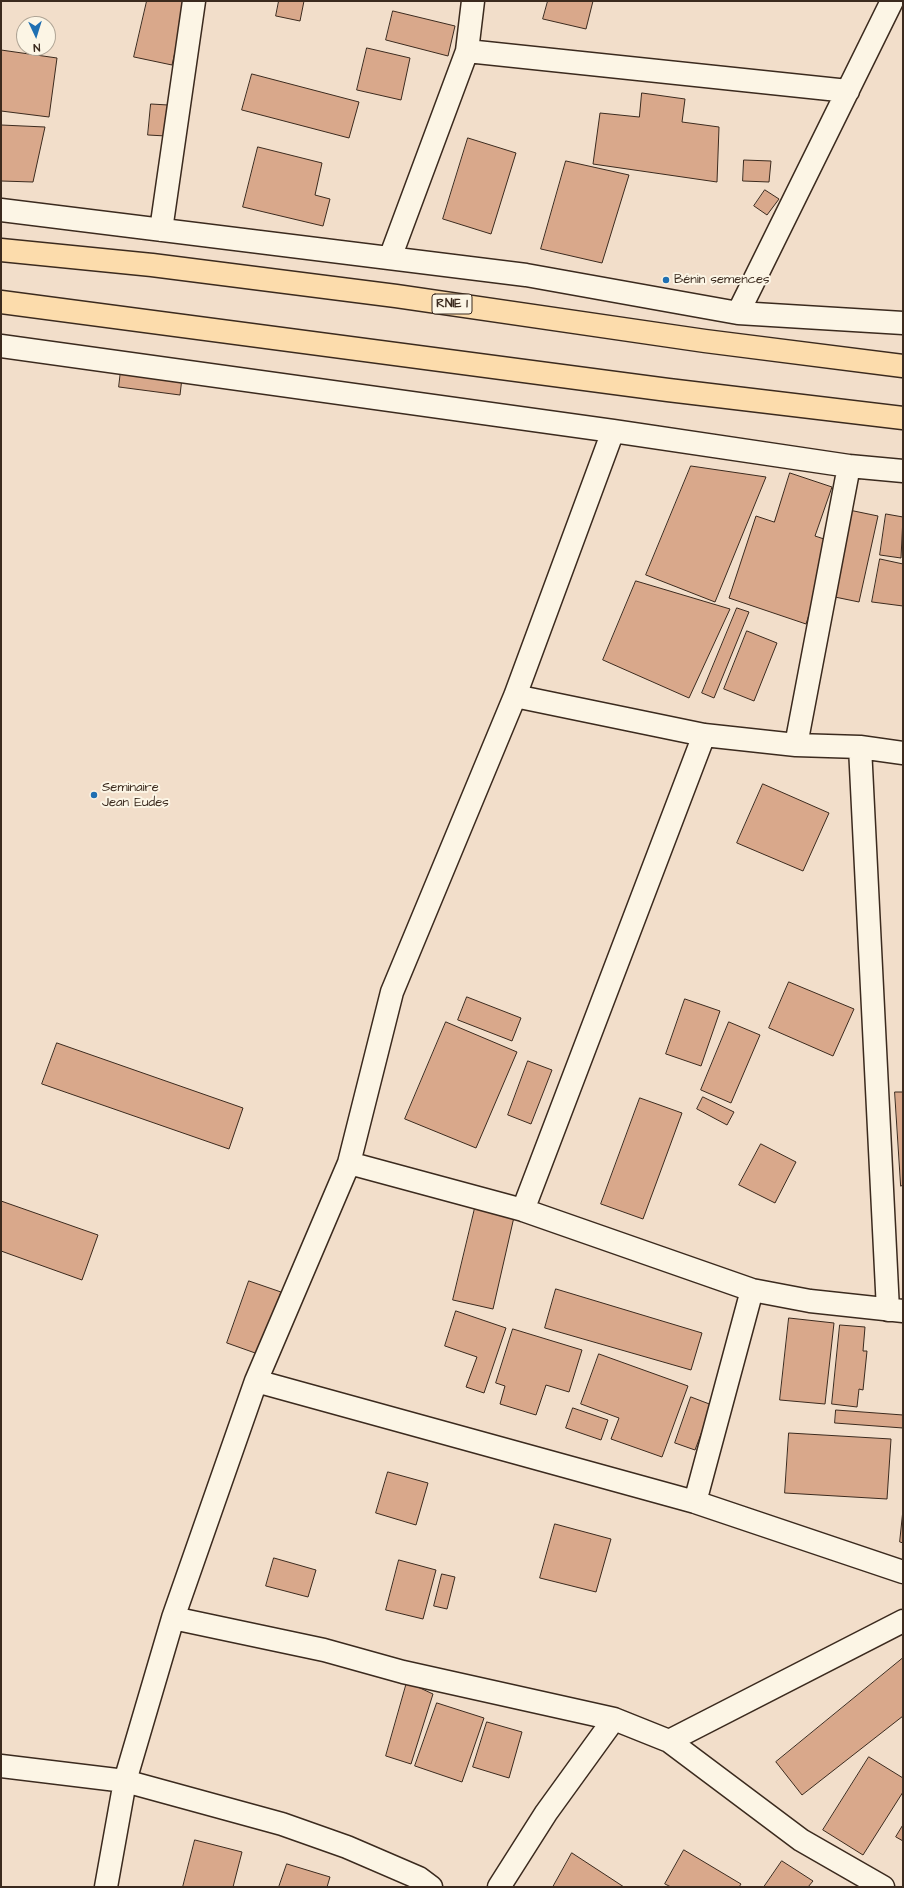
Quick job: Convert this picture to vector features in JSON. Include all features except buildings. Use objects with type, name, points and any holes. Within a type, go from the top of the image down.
[{"type":"highway","name":"RNIE 1","points":[[1,250],[152,265],[396,296],[705,341],[903,366]]},
{"type":"highway","points":[[1,302],[660,389],[903,418]]},
{"type":"street","points":[[161,230],[194,1]]},
{"type":"street","points":[[390,258],[467,51],[473,1]]},
{"type":"street","points":[[738,313],[892,1]]},
{"type":"street","points":[[467,51],[848,91]]},
{"type":"street","points":[[1,210],[526,275],[738,313],[903,323]]},
{"type":"street","points":[[1,346],[613,430],[849,466],[903,471]]},
{"type":"street","points":[[106,1887],[125,1781],[173,1618],[256,1381],[349,1163],[392,992],[515,696],[613,430]]},
{"type":"street","points":[[796,746],[849,466]]},
{"type":"street","points":[[515,696],[704,735],[796,746],[860,747],[903,753]]},
{"type":"street","points":[[523,1210],[704,735]]},
{"type":"street","points":[[349,1163],[523,1210],[752,1290],[810,1301],[895,1310],[860,747]]},
{"type":"street","points":[[696,1502],[752,1290]]},
{"type":"street","points":[[256,1381],[696,1502],[903,1572]]},
{"type":"street","points":[[173,1618],[324,1650],[403,1672],[614,1719],[670,1741],[801,1840],[883,1887]]},
{"type":"street","points":[[670,1741],[903,1621]]},
{"type":"street","points":[[499,1887],[546,1813],[614,1719]]},
{"type":"street","points":[[1,1766],[125,1781],[282,1824],[348,1847],[419,1878],[431,1887]]},
{"type":"place","name":"Bénin semences","points":[[666,280]]},
{"type":"place","name":"Seminaire Jean Eudes","points":[[94,795]]}]
